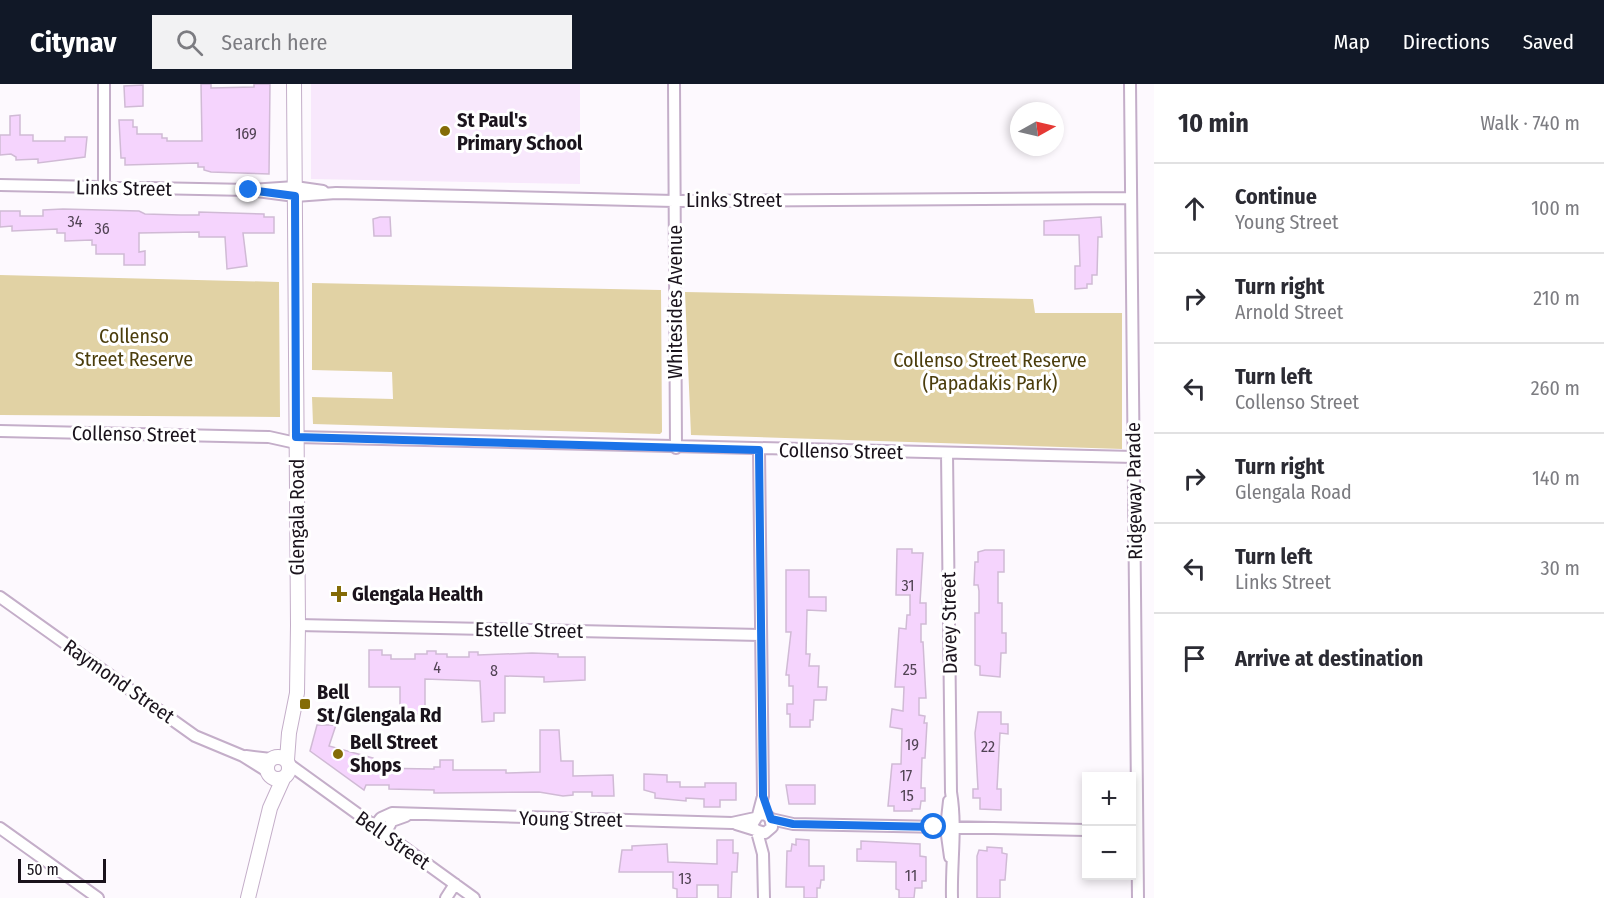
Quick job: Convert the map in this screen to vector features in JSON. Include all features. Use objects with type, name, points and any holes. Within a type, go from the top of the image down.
[{"type":"street","points":[[104,84],[104,187]]},
{"type":"street","name":"Glengala Road","points":[[248,898],[297,693],[294,84]]},
{"type":"street","name":"Whitesides Avenue","points":[[674,84],[676,447]]},
{"type":"street","name":"Ridgeway Parade","points":[[1130,84],[1134,457],[1134,772]]},
{"type":"street","name":"Links Street","points":[[0,185],[674,201],[1131,198]]},
{"type":"street","name":"Collenso Street","points":[[0,431],[1134,457]]},
{"type":"street","points":[[759,450],[764,898]]},
{"type":"street","name":"Davey Street","points":[[947,453],[952,898]]},
{"type":"street","name":"Raymond Street","points":[[0,597],[195,736],[279,768]]},
{"type":"street","name":"Estelle Street","points":[[298,625],[760,635]]},
{"type":"street","name":"Bell Street","points":[[279,768],[312,783],[474,898]]},
{"type":"street","name":"Young Street","points":[[374,827],[387,814],[1082,831]]},
{"type":"street","points":[[384,835],[392,821],[409,815]]},
{"type":"street","points":[[0,828],[98,898]]},
{"type":"street","name":"Ridgeway Parade","points":[[1136,857],[1138,898]]},
{"type":"street","points":[[446,898],[455,884]]},
{"type":"shaded area","name":"St Paul's Primary School","points":[[311,84],[580,84],[580,184],[311,179]]},
{"type":"green space","name":"Collenso Street Reserve","points":[[0,275],[279,282],[280,417],[0,415]]},
{"type":"green space","points":[[312,283],[661,290],[662,432],[660,434],[313,424],[312,397],[393,399],[392,372],[312,370]]},
{"type":"green space","name":"Collenso Street Reserve (Papadakis Park)","points":[[685,292],[1033,299],[1035,313],[1122,313],[1122,449],[691,435]]},
{"type":"building","points":[[201,84],[211,84],[211,88],[254,87],[254,84],[270,84],[269,174],[211,172],[204,170],[204,167],[198,167],[198,163],[125,165],[125,158],[121,158],[119,120],[133,120],[133,127],[137,127],[137,134],[162,134],[162,138],[167,138],[167,141],[202,141]]},
{"type":"building","points":[[143,85],[143,106],[125,107],[124,86]]},
{"type":"building","points":[[20,115],[20,135],[33,135],[33,141],[65,141],[65,137],[87,137],[85,157],[38,163],[38,159],[16,160],[16,157],[11,154],[0,155],[0,135],[10,135],[10,116]]},
{"type":"building","points":[[43,210],[139,211],[145,214],[181,215],[199,215],[199,212],[264,214],[264,217],[274,217],[274,233],[243,233],[247,266],[227,269],[225,237],[199,237],[199,232],[139,233],[139,252],[145,251],[145,265],[124,265],[124,254],[96,254],[96,245],[92,245],[92,240],[65,241],[65,233],[57,233],[57,229],[12,231],[12,226],[0,227],[0,211],[20,211],[20,216],[43,216]]},
{"type":"building","points":[[390,217],[391,236],[374,236],[373,219]]},
{"type":"building","points":[[1101,217],[1102,237],[1098,237],[1097,275],[1092,275],[1092,284],[1087,284],[1087,288],[1075,289],[1075,266],[1080,266],[1079,235],[1044,235],[1044,221]]},
{"type":"building","points":[[897,549],[912,549],[912,553],[923,553],[920,603],[926,603],[926,624],[921,624],[921,642],[923,642],[926,698],[919,698],[919,715],[925,716],[924,723],[927,723],[921,788],[925,788],[925,801],[921,801],[920,809],[912,809],[912,811],[894,811],[894,806],[888,806],[892,764],[901,764],[902,729],[890,727],[892,709],[903,711],[904,687],[895,687],[899,628],[906,629],[907,615],[910,615],[910,595],[896,595]]},
{"type":"building","points":[[1004,550],[1004,572],[998,572],[998,603],[1002,603],[1002,633],[1006,633],[1006,653],[1001,653],[1000,677],[980,675],[980,666],[975,665],[975,613],[979,613],[979,591],[978,585],[974,585],[975,562],[978,562],[978,552]]},
{"type":"building","points":[[786,570],[809,570],[809,597],[826,597],[826,611],[807,610],[806,654],[810,654],[809,666],[819,666],[818,687],[827,687],[826,700],[814,700],[813,720],[810,720],[810,727],[790,727],[790,714],[787,714],[787,704],[793,704],[793,686],[789,686],[789,675],[786,675],[791,632],[786,632]]},
{"type":"building","points":[[369,650],[382,650],[382,655],[391,655],[391,659],[415,659],[415,654],[427,654],[427,651],[447,654],[447,657],[469,657],[469,652],[478,652],[478,655],[532,653],[558,654],[558,657],[585,657],[585,680],[544,682],[544,677],[505,676],[505,713],[494,713],[494,721],[482,722],[480,681],[425,679],[425,714],[400,714],[400,687],[369,687]]},
{"type":"building","points":[[978,712],[1001,712],[1001,724],[1008,724],[1008,734],[1000,733],[997,789],[1001,789],[1001,810],[980,809],[980,798],[973,798],[973,789],[978,789],[975,733]]},
{"type":"building","points":[[317,725],[336,725],[329,746],[373,758],[370,768],[434,769],[434,767],[440,767],[440,760],[453,760],[453,770],[506,770],[506,773],[540,772],[540,730],[559,730],[561,761],[573,761],[573,776],[613,775],[614,796],[592,796],[592,792],[573,792],[573,795],[563,796],[539,792],[434,793],[434,790],[389,789],[389,785],[366,785],[364,790],[310,751]]},
{"type":"building","points":[[644,774],[667,775],[667,782],[680,782],[680,787],[705,787],[705,783],[736,783],[736,800],[720,800],[720,807],[704,807],[704,799],[686,798],[686,801],[655,798],[655,793],[644,790]]},
{"type":"building","points":[[786,785],[815,785],[815,804],[789,804]]},
{"type":"building","points":[[796,839],[809,840],[809,866],[824,866],[824,880],[821,880],[820,888],[817,888],[817,898],[804,898],[804,887],[786,887],[787,851],[791,851],[792,844],[796,845]]},
{"type":"building","points":[[717,840],[733,840],[733,853],[738,853],[737,872],[732,872],[731,898],[718,898],[718,885],[697,885],[697,898],[677,898],[677,889],[673,888],[673,872],[619,872],[622,850],[632,850],[632,846],[667,844],[668,862],[717,864]]},
{"type":"building","points":[[861,841],[920,844],[920,856],[926,857],[926,881],[922,881],[922,888],[915,888],[914,898],[899,898],[899,890],[896,889],[896,862],[857,861],[857,849],[861,849]]},
{"type":"building","points":[[987,847],[1002,848],[1002,853],[1007,854],[1005,880],[1000,880],[1000,898],[977,898],[977,856],[979,850],[987,851]]},
{"type":"place","name":"St Paul's Primary School","points":[[445,131]]},
{"type":"place","name":"Glengala Health","points":[[339,594]]},
{"type":"place","name":"Bell St/Glengala Rd","points":[[305,704]]},
{"type":"place","name":"Bell Street Shops","points":[[338,754]]},
{"type":"route","points":[[249,190],[295,196],[296,437],[313,440],[759,450],[763,796],[768,816],[771,819],[793,824],[934,827]]}]
